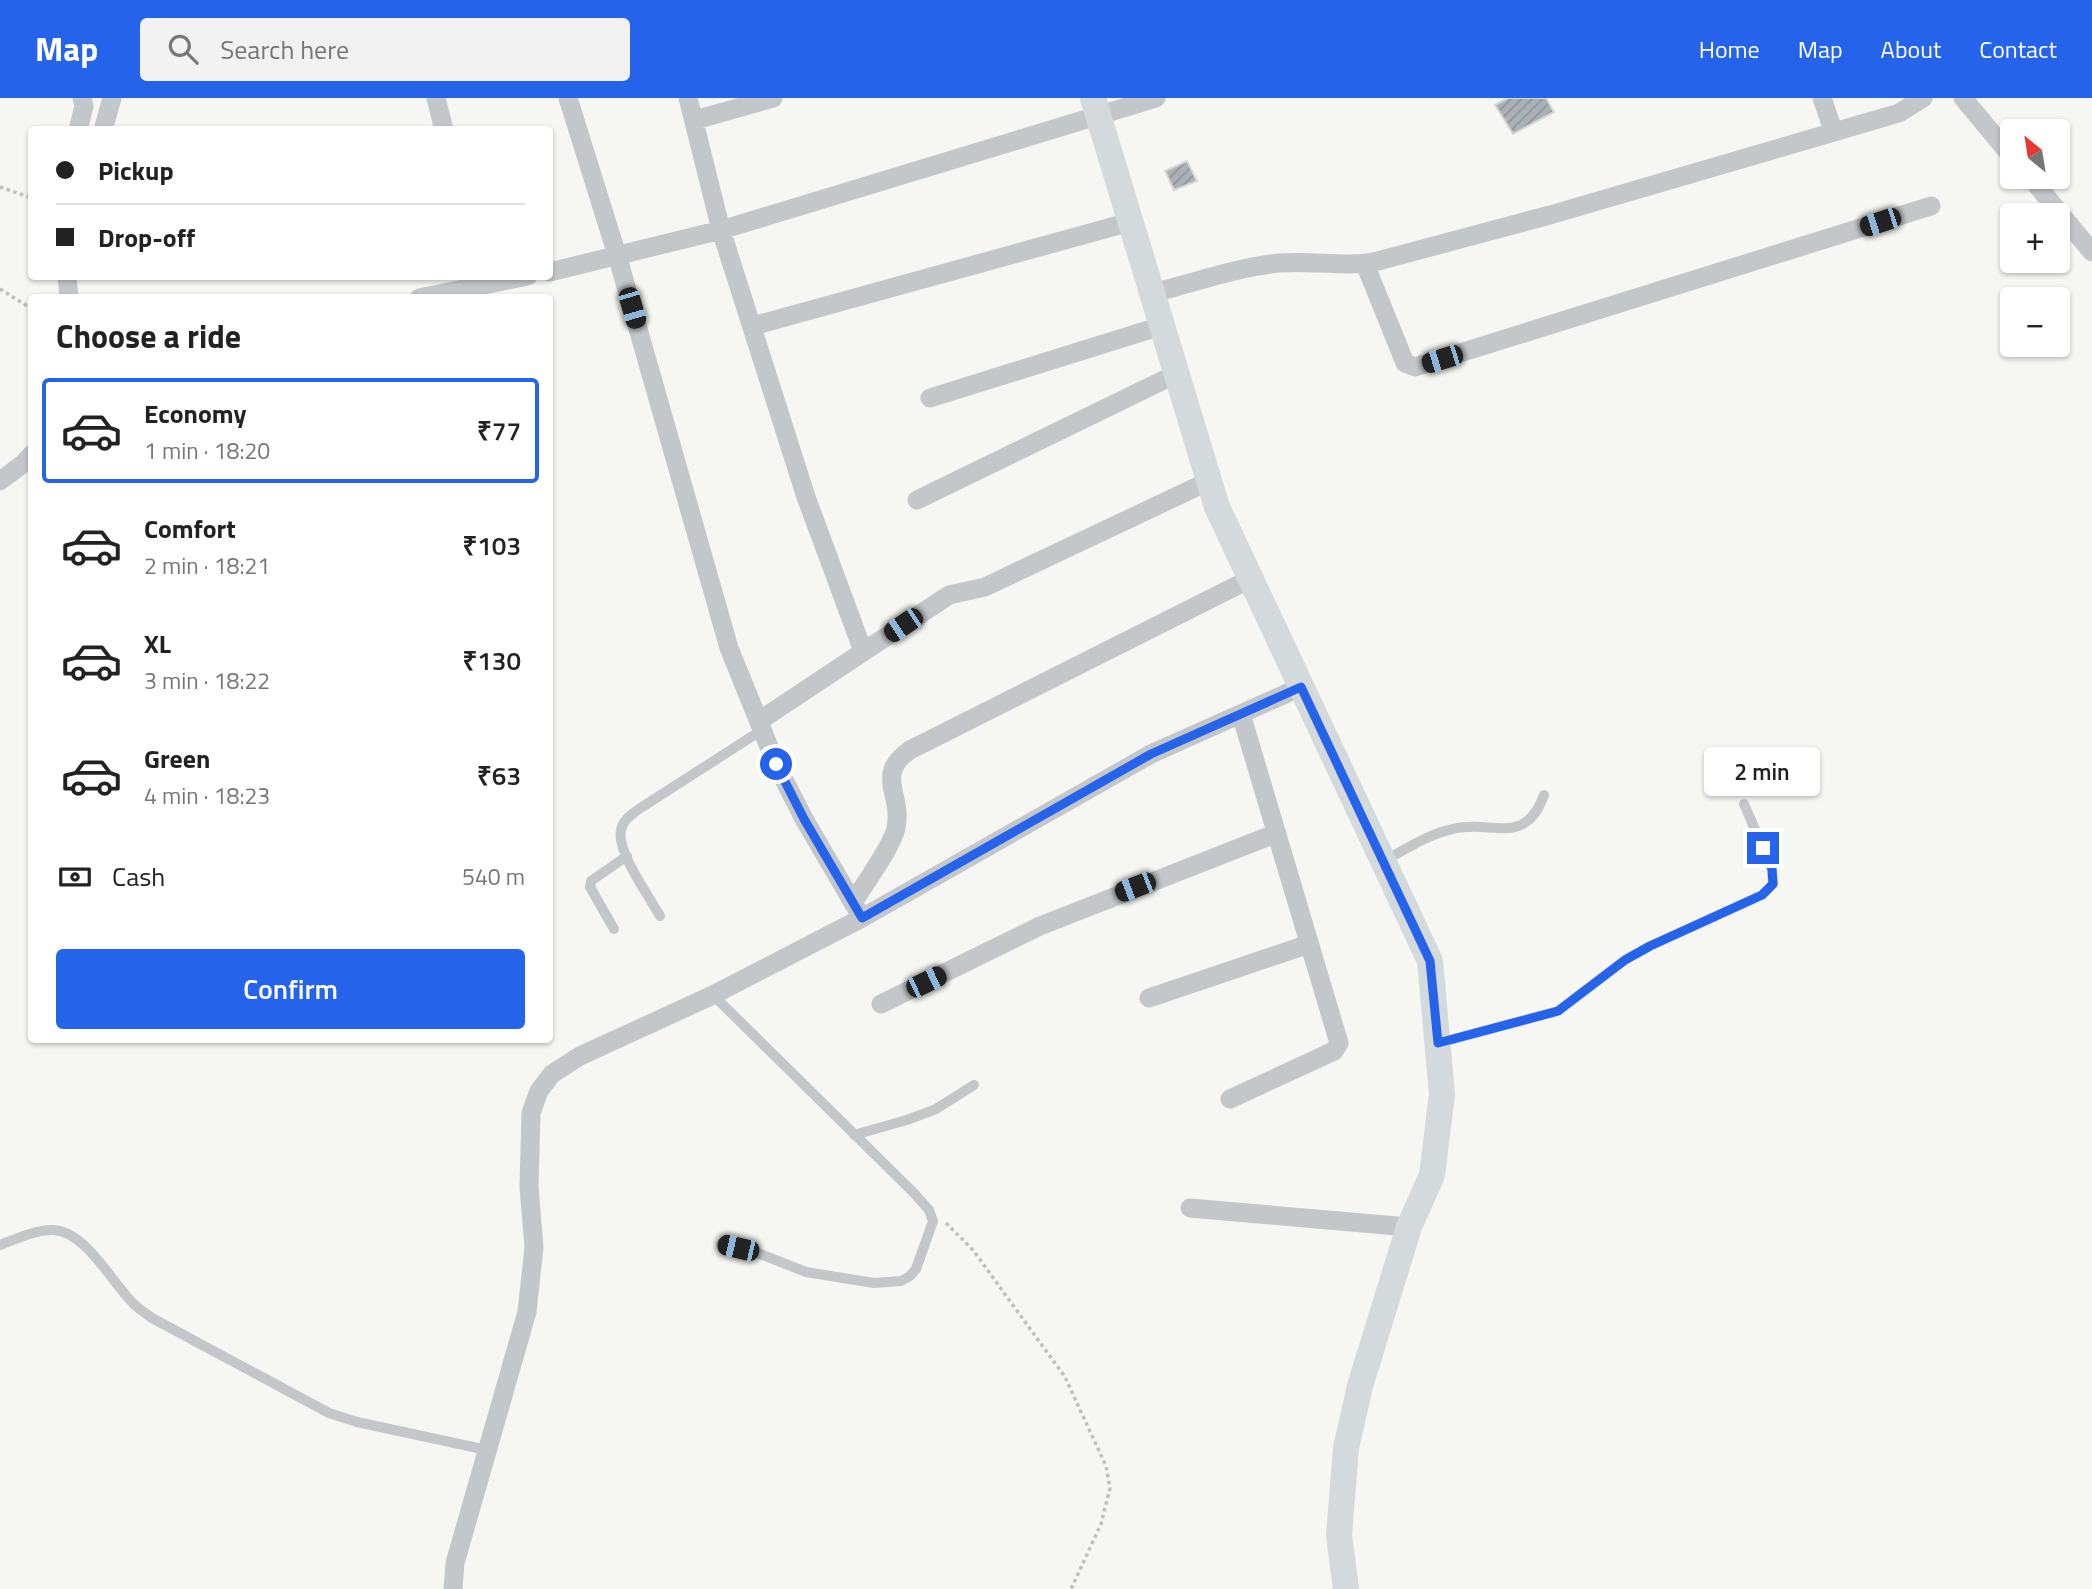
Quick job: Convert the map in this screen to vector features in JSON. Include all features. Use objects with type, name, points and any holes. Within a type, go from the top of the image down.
[{"type":"main road","points":[[1095,106],[1217,507],[1430,961],[1442,1094],[1432,1175],[1409,1227],[1360,1386],[1346,1448],[1339,1535],[1346,1589]]},
{"type":"street","points":[[80,126],[84,106],[82,98]]},
{"type":"street","points":[[104,126],[112,98]]},
{"type":"street","points":[[436,98],[443,126]]},
{"type":"street","points":[[568,98],[617,255],[729,648],[776,764],[804,819],[858,911]]},
{"type":"street","points":[[688,98],[721,230],[806,497],[863,651]]},
{"type":"street","points":[[695,120],[774,98]]},
{"type":"street","points":[[553,271],[721,230],[1095,106],[1156,98]]},
{"type":"street","points":[[1822,98],[1833,130]]},
{"type":"street","points":[[1152,293],[1277,263],[1365,264],[1550,215],[1833,130],[1899,113],[1923,98]]},
{"type":"street","points":[[1963,98],[2000,142]]},
{"type":"street","points":[[2040,189],[2092,252]]},
{"type":"street","points":[[1365,264],[1405,363],[1415,367],[1931,206]]},
{"type":"street","points":[[753,326],[1130,222]]},
{"type":"street","points":[[434,294],[484,281]]},
{"type":"street","points":[[930,398],[1161,326]]},
{"type":"street","points":[[917,500],[1176,374]]},
{"type":"street","points":[[0,481],[28,458]]},
{"type":"street","points":[[761,725],[863,651],[949,595],[985,587],[1209,481]]},
{"type":"street","points":[[858,911],[895,832],[898,817],[891,770],[897,759],[910,750],[1250,579]]},
{"type":"street","points":[[453,1589],[455,1563],[527,1311],[534,1247],[529,1188],[531,1113],[539,1091],[552,1074],[580,1056],[713,995],[858,911],[1151,754],[1301,687]]},
{"type":"street","points":[[1230,1099],[1334,1051],[1339,1043],[1241,714]]},
{"type":"street","points":[[881,1004],[1088,905],[1277,833]]},
{"type":"street","points":[[1149,998],[1309,944]]},
{"type":"street","points":[[1190,1208],[1409,1227]]},
{"type":"lane","points":[[660,916],[622,848],[620,832],[624,821],[761,725]]},
{"type":"lane","points":[[1383,861],[1438,833],[1457,828],[1505,830],[1517,826],[1528,820],[1539,808],[1544,795]]},
{"type":"lane","points":[[1438,1043],[1558,1011],[1625,960],[1762,895],[1773,884],[1772,869],[1744,804]]},
{"type":"lane","points":[[614,929],[590,887],[591,881],[626,856]]},
{"type":"lane","points":[[713,995],[913,1192],[933,1216],[916,1269],[901,1281],[874,1283],[806,1272],[755,1252],[721,1244]]},
{"type":"lane","points":[[854,1135],[936,1109],[974,1085]]},
{"type":"lane","points":[[0,1245],[40,1231],[55,1230],[67,1233],[80,1241],[135,1305],[152,1318],[329,1413],[357,1422],[487,1450]]},
{"type":"path","points":[[0,187],[28,197]]},
{"type":"path","points":[[0,289],[28,306]]},
{"type":"path","points":[[933,1216],[953,1228],[973,1250],[1058,1367],[1106,1465],[1110,1488],[1101,1524],[1071,1589]]},
{"type":"building","points":[[1508,98],[1546,98],[1554,112],[1513,134],[1495,105]]},
{"type":"building","points":[[1187,161],[1197,181],[1174,190],[1165,171]]},
{"type":"route","points":[[776,764],[804,819],[862,918],[1151,754],[1301,687],[1430,961],[1438,1043],[1558,1011],[1625,960],[1762,895],[1773,884],[1772,869],[1763,848]]}]
